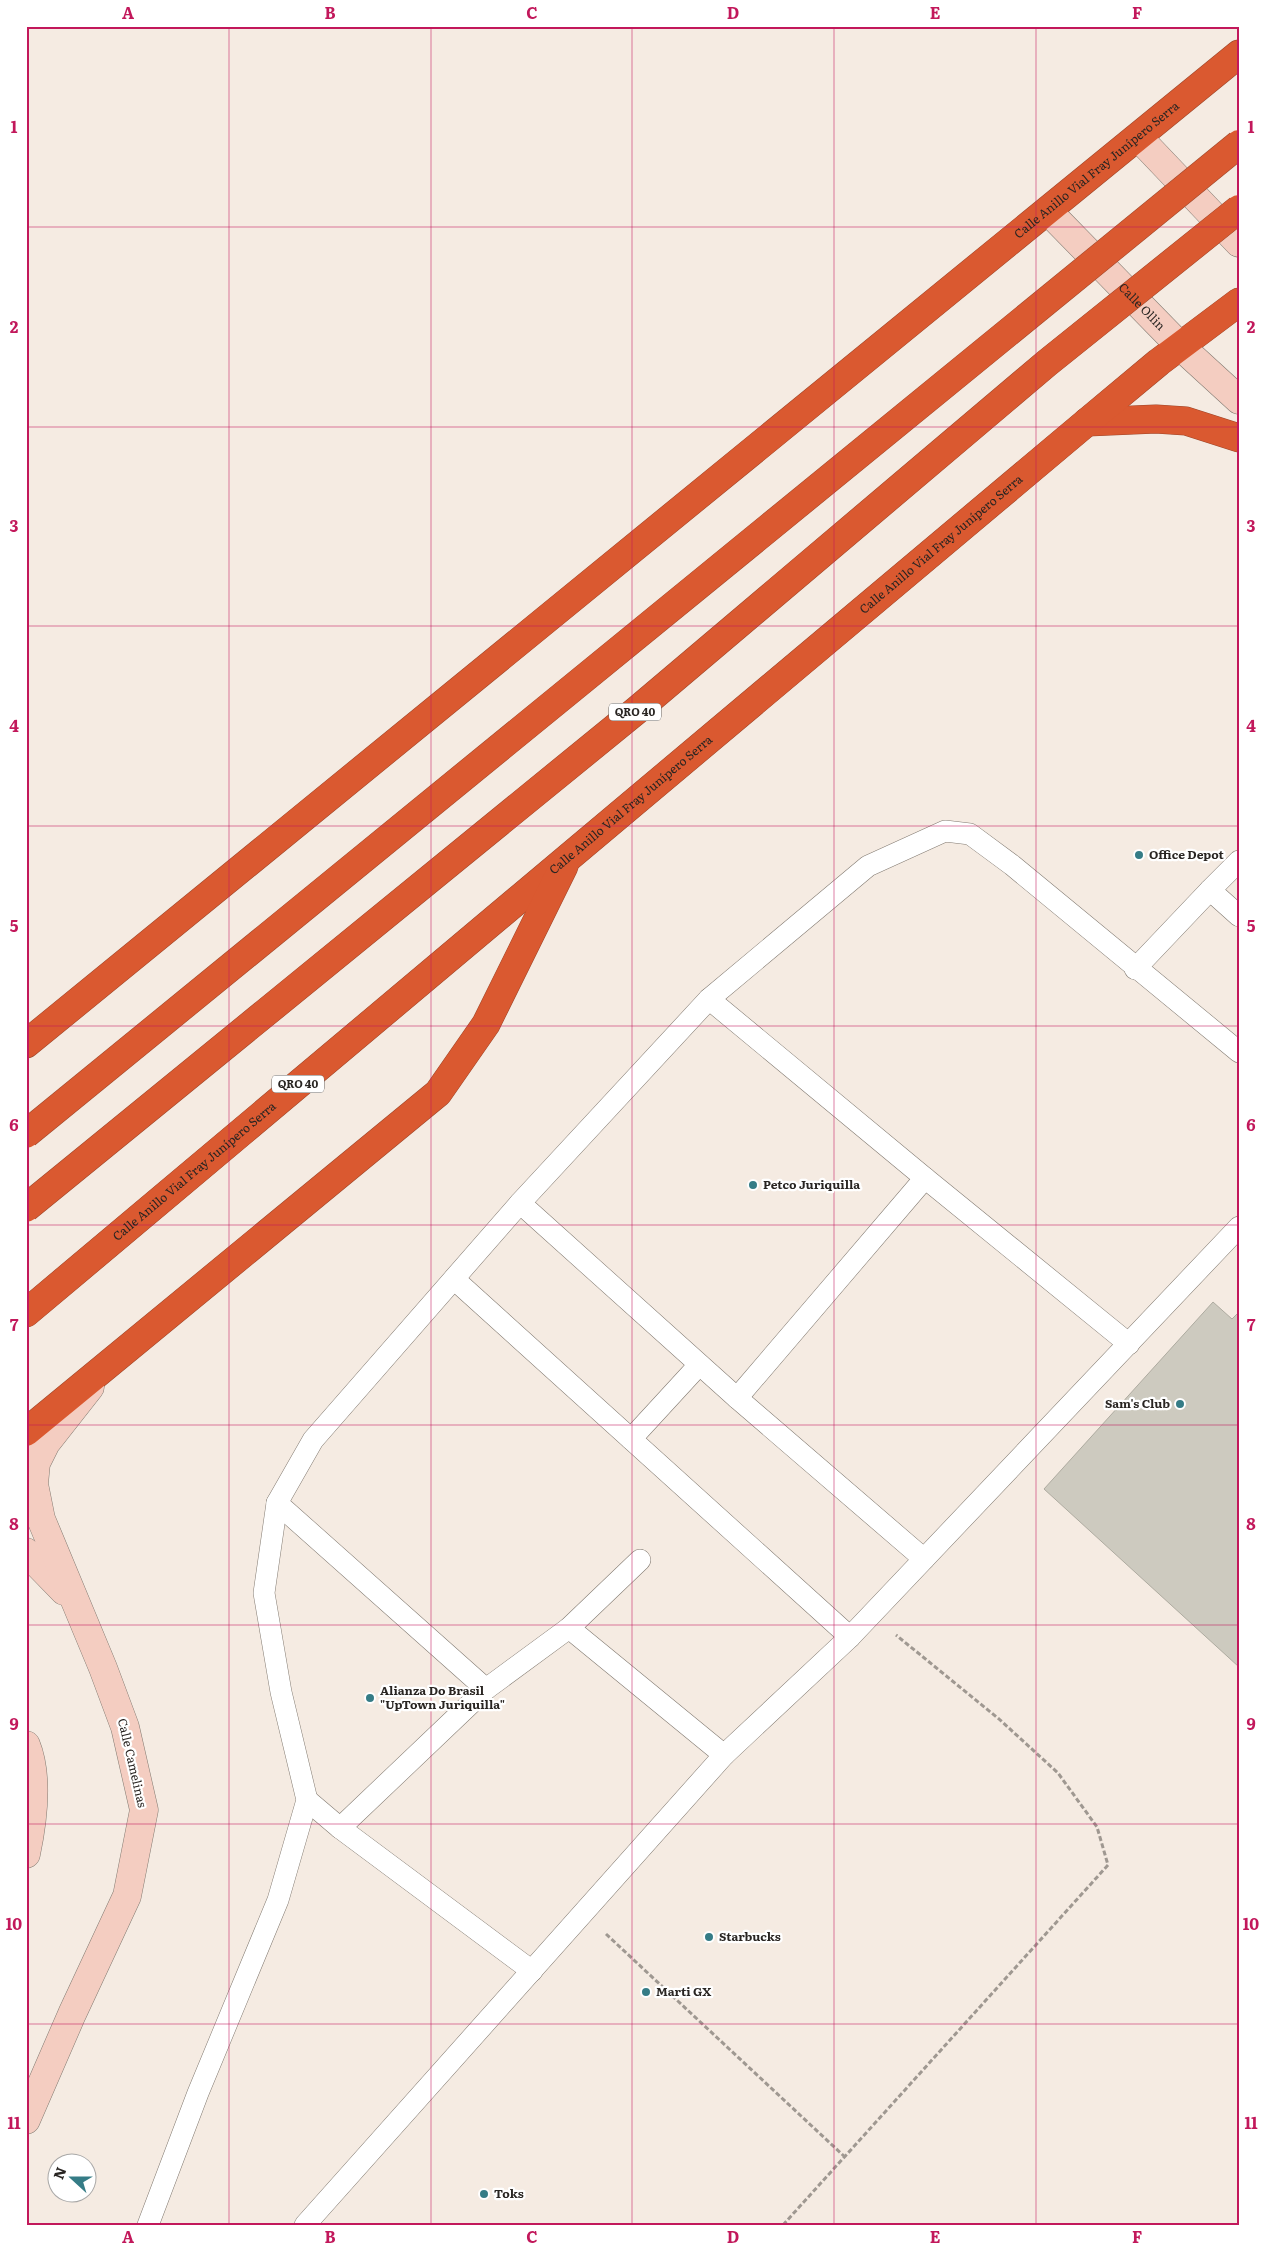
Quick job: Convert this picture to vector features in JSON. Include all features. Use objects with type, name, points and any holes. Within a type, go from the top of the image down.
[{"type":"highway","name":"Calle Anillo Vial Fray Junípero Serra","points":[[26,1044],[1139,138],[1239,54]]},
{"type":"highway","points":[[26,1134],[1239,144]]},
{"type":"highway","name":"QRO 40","points":[[26,1208],[637,710],[1047,363],[1239,209]]},
{"type":"highway","name":"Calle Anillo Vial Fray Junípero Serra","points":[[26,1313],[1087,422],[1180,346],[1239,302]]},
{"type":"highway","points":[[1087,422],[1156,419],[1186,421],[1239,438]]},
{"type":"highway","points":[[26,1432],[438,1093],[486,1024],[569,856]]},
{"type":"main road","points":[[1139,138],[1239,243]]},
{"type":"main road","name":"Calle Ollin","points":[[1048,211],[1180,346],[1239,400]]},
{"type":"main road","name":"Calle Camelinas","points":[[26,2120],[72,2014],[127,1896],[144,1810],[125,1727],[78,1606],[41,1519],[34,1484],[36,1463],[46,1443],[110,1364]]},
{"type":"main road","points":[[26,1552],[78,1606]]},
{"type":"main road","points":[[26,1745],[30,1754],[33,1786],[26,1854]]},
{"type":"lane","points":[[148,2225],[198,2093],[278,1900],[307,1800],[281,1692],[264,1593],[277,1503],[313,1440],[520,1203],[709,999],[868,866],[945,831],[970,834],[1012,865],[1135,969],[1239,1052]]},
{"type":"lane","points":[[1135,969],[1239,861]]},
{"type":"lane","points":[[1210,890],[1239,916]]},
{"type":"lane","points":[[709,999],[1129,1344]]},
{"type":"lane","points":[[737,1398],[925,1178]]},
{"type":"lane","points":[[520,1203],[699,1365],[924,1559]]},
{"type":"lane","points":[[304,2225],[724,1755],[850,1637],[1239,1227]]},
{"type":"lane","points":[[454,1279],[850,1637]]},
{"type":"lane","points":[[631,1439],[699,1365]]},
{"type":"lane","points":[[277,1503],[486,1689]]},
{"type":"lane","points":[[340,1828],[486,1689],[569,1628],[640,1560]]},
{"type":"lane","points":[[569,1628],[724,1755]]},
{"type":"lane","points":[[307,1800],[340,1828],[532,1971]]},
{"type":"path","points":[[784,2225],[1108,1865],[1096,1828],[1058,1773],[999,1719],[871,1615]]},
{"type":"path","points":[[583,1913],[845,2157]]},
{"type":"building","name":"Sam's Club","points":[[1213,1302],[1232,1319],[1239,1312],[1239,1667],[1044,1489]]},
{"type":"place","name":"Office Depot","points":[[1139,855]]},
{"type":"place","name":"Petco Juriquilla","points":[[753,1185]]},
{"type":"place","name":"Sam's Club","points":[[1180,1404]]},
{"type":"place","name":"Alianza Do Brasil \"UpTown Juriquilla\"","points":[[370,1698]]},
{"type":"place","name":"Starbucks","points":[[709,1937]]},
{"type":"place","name":"Marti GX","points":[[646,1992]]},
{"type":"place","name":"Toks","points":[[484,2194]]}]
